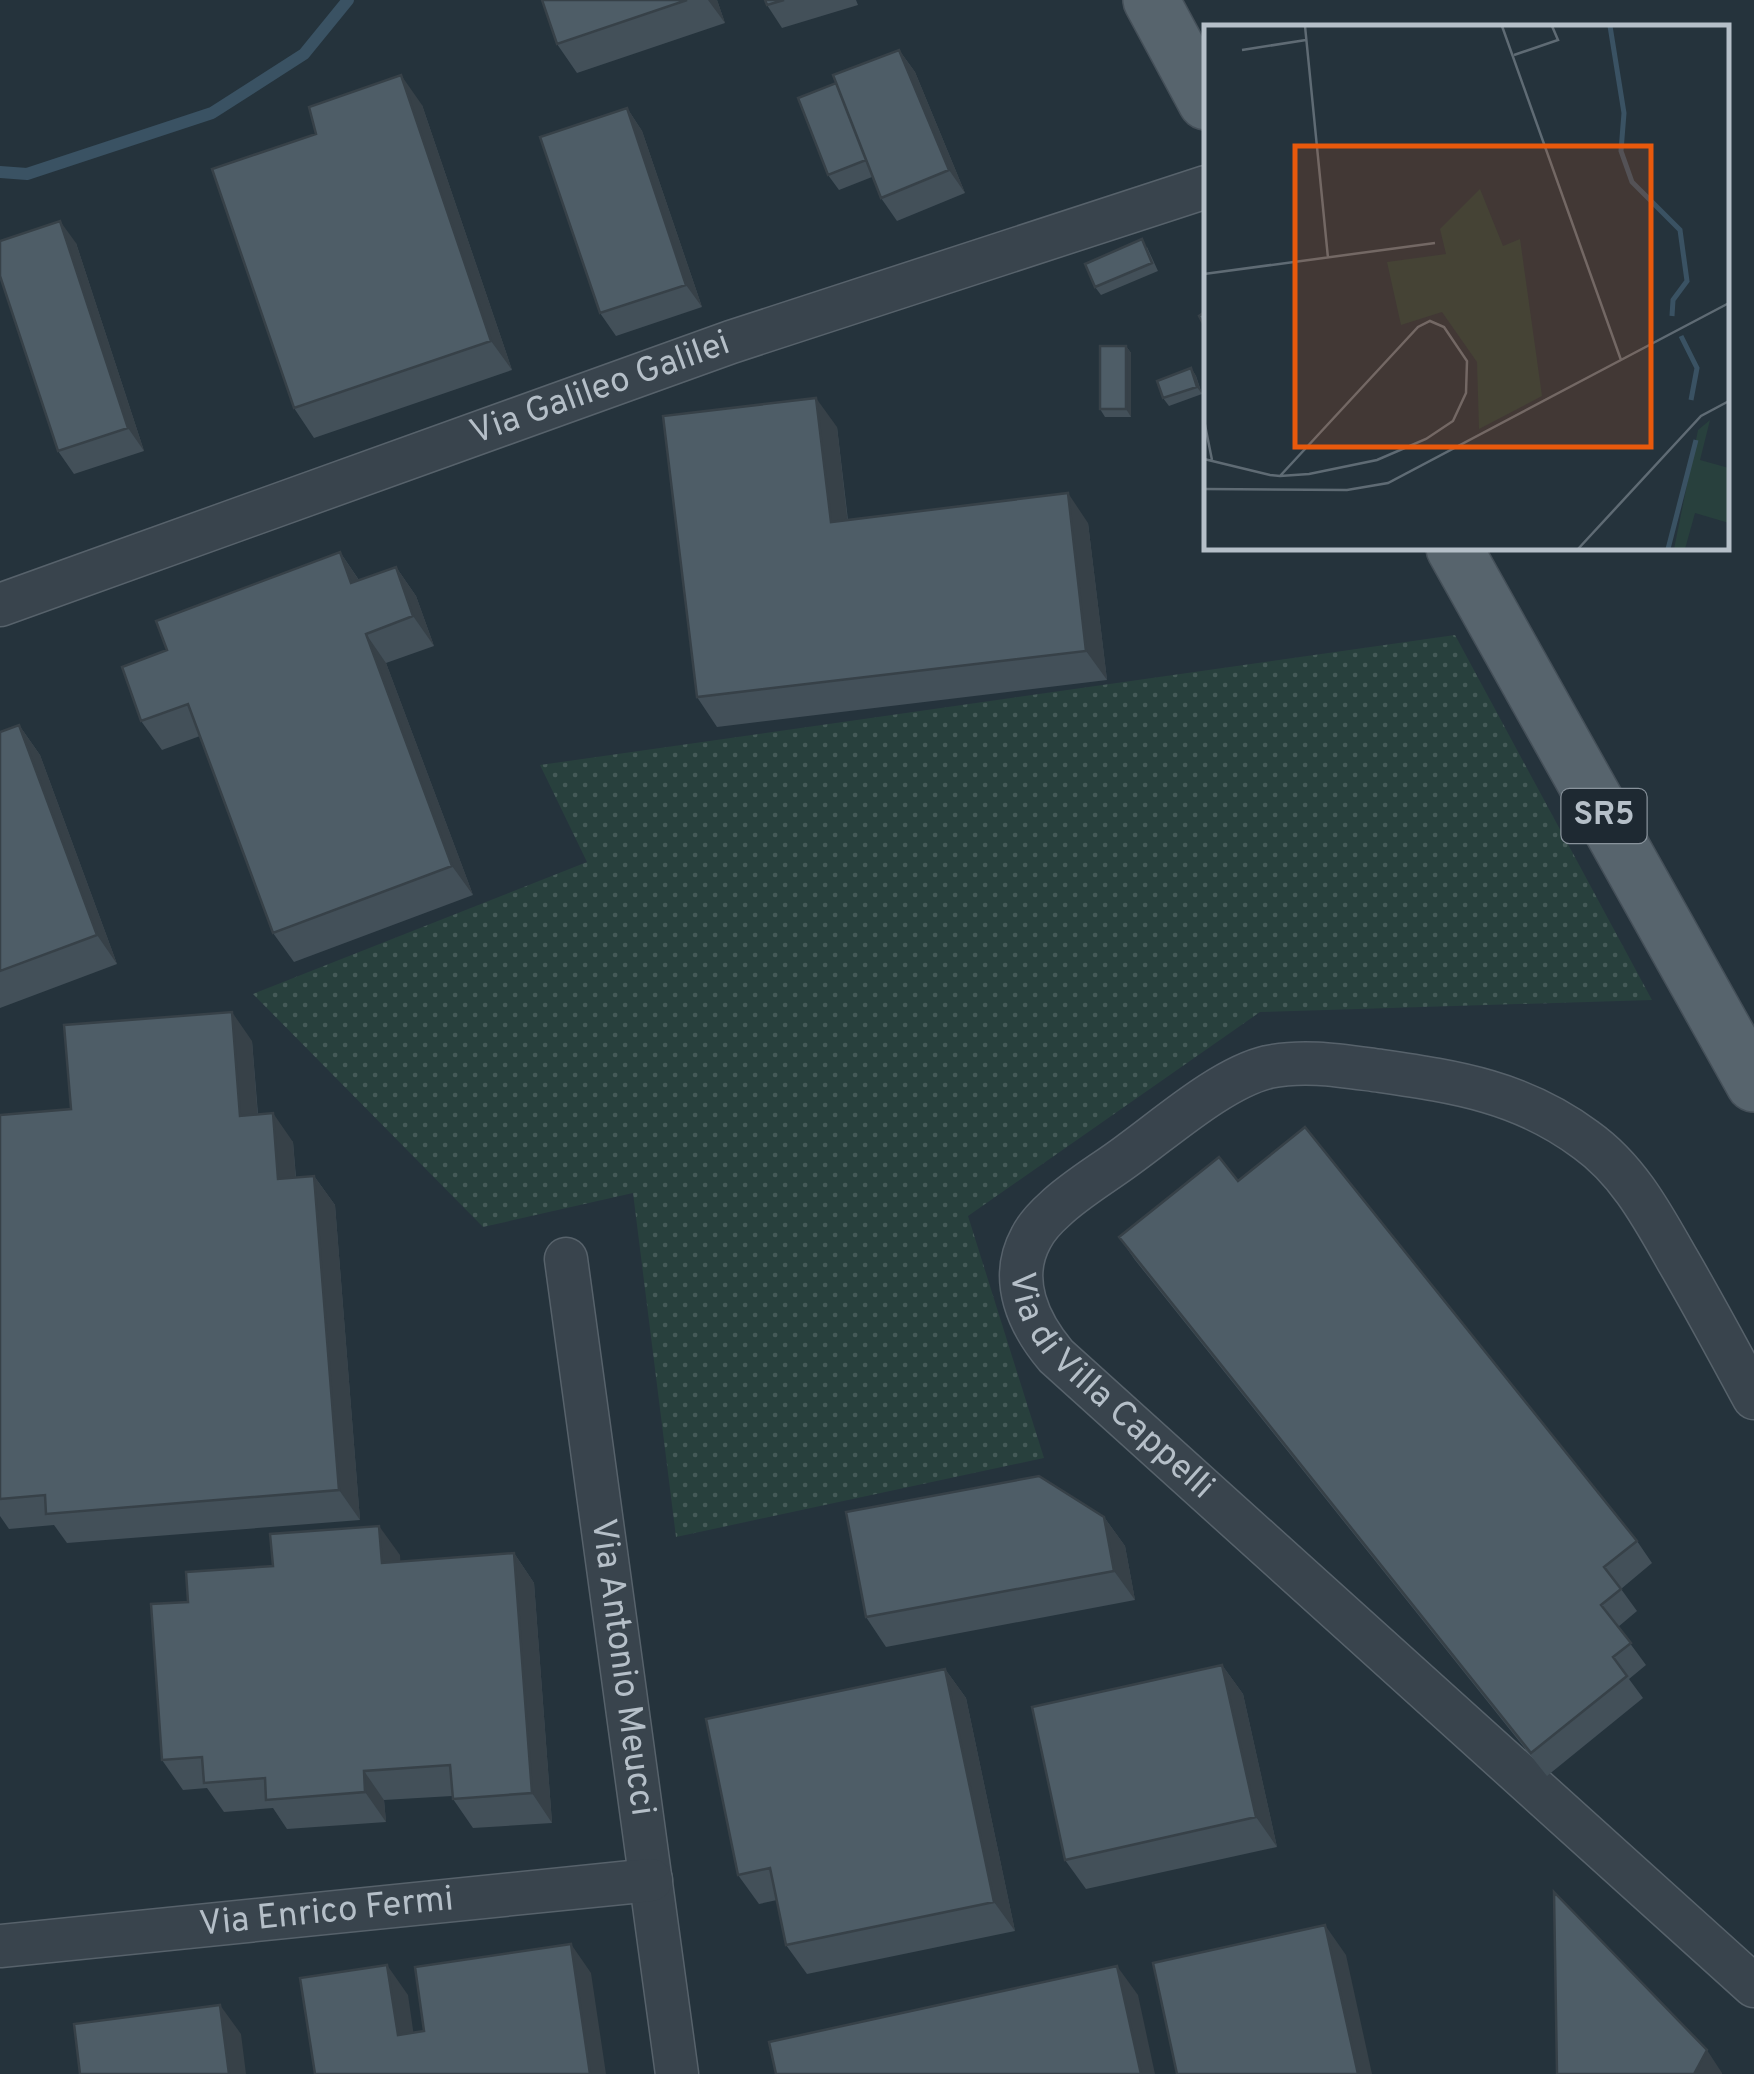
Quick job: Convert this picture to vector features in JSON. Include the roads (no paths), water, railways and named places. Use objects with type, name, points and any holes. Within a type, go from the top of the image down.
[{"type":"main road","points":[[1152,0],[1204,98]]},
{"type":"main road","name":"SR5","points":[[1455,550],[1754,1084]]},
{"type":"street","name":"Via Galileo Galilei","points":[[0,605],[731,342],[1204,188]]},
{"type":"street","name":"Via di Villa Cappelli","points":[[1754,1398],[1650,1213],[1618,1168],[1586,1140],[1541,1112],[1494,1092],[1439,1080],[1312,1063],[1251,1072],[1217,1091],[1056,1207],[1030,1239],[1024,1258],[1022,1286],[1026,1311],[1056,1356],[1754,1986]]},
{"type":"street","name":"Via Antonio Meucci","points":[[566,1259],[677,2074]]},
{"type":"street","name":"Via Enrico Fermi","points":[[0,1946],[650,1880]]},
{"type":"waterway","points":[[0,172],[27,174],[212,113],[304,54],[348,0]]}]
